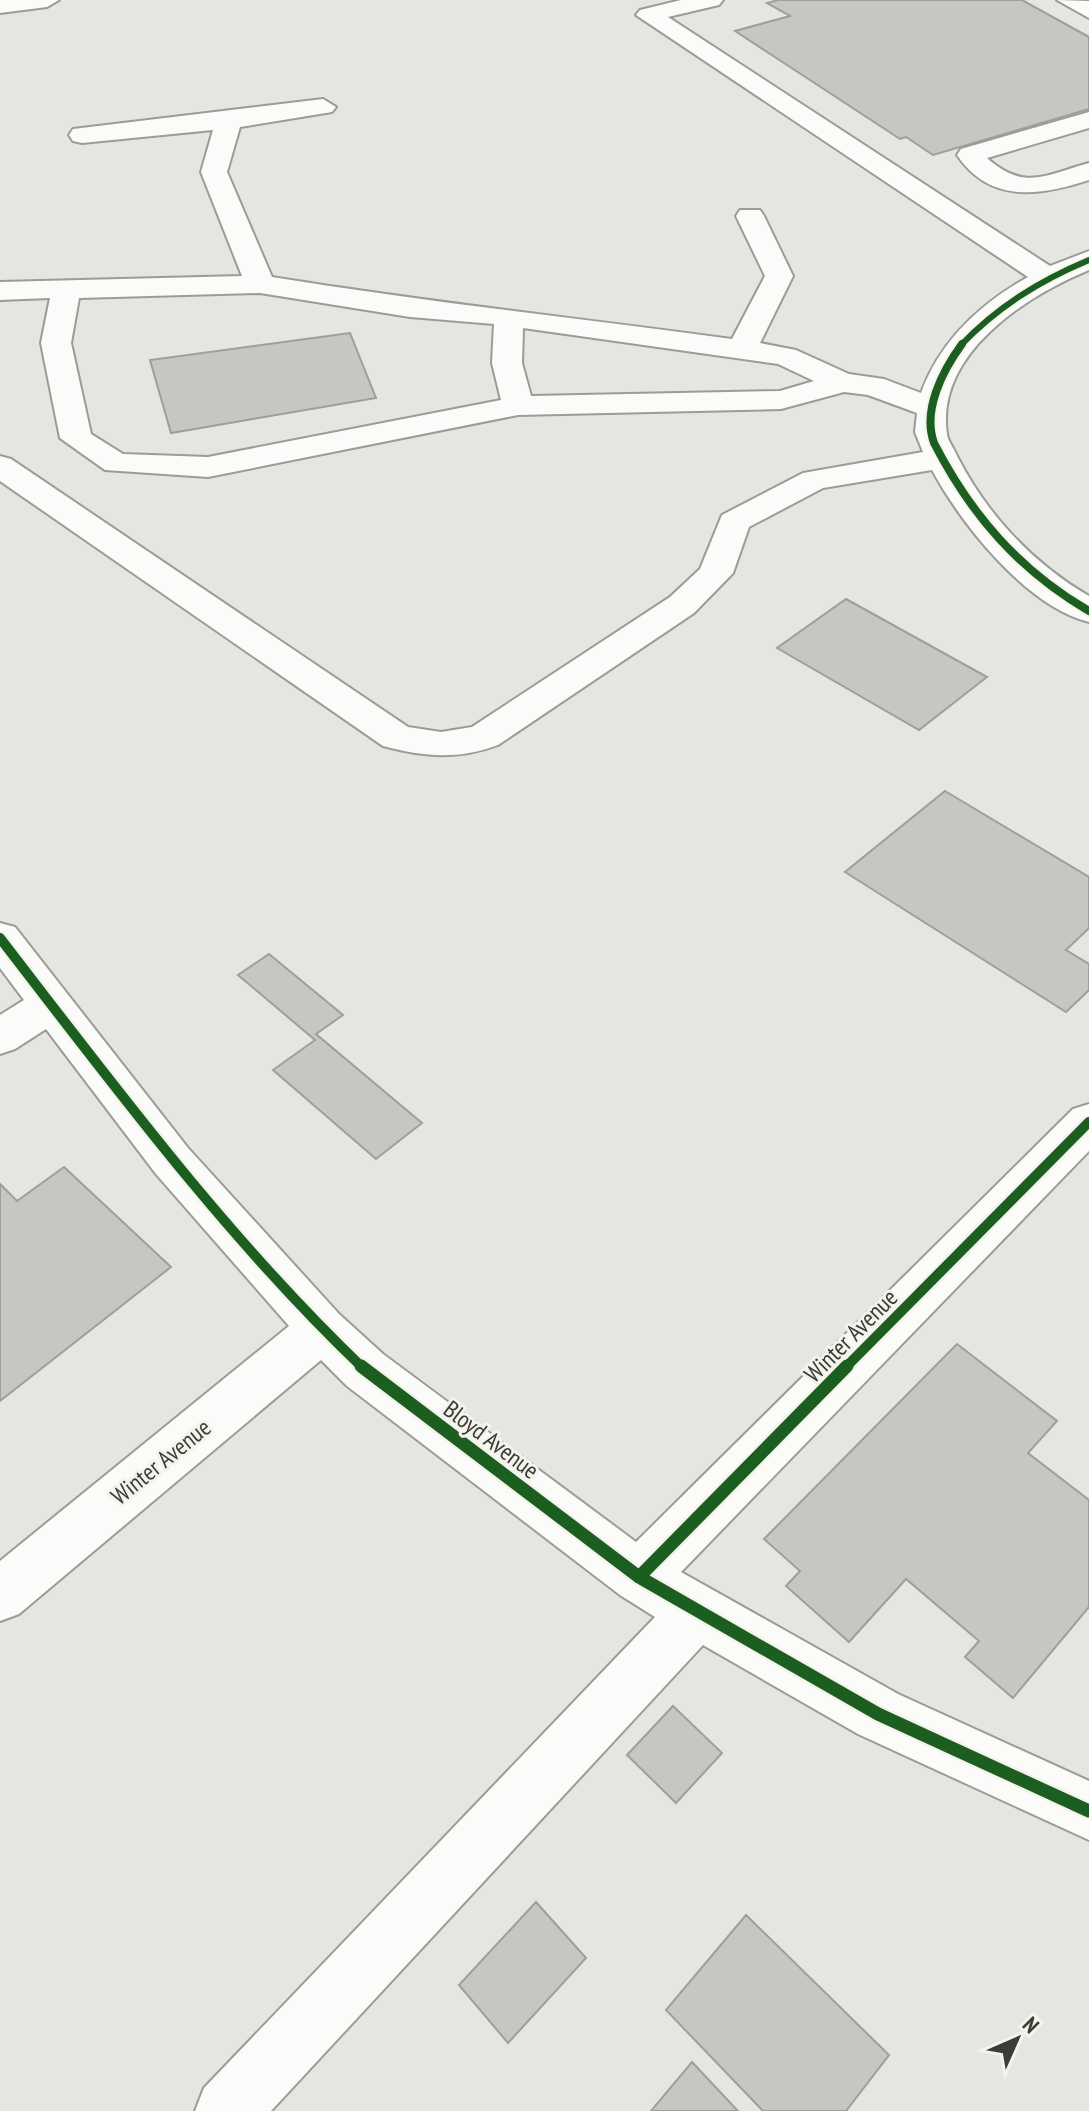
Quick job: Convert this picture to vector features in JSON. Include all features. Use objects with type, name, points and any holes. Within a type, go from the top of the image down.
[{"type":"street","points":[[3,4],[47,0]]},
{"type":"street","points":[[711,0],[648,15],[1045,276]]},
{"type":"street","points":[[1069,0],[1089,11]]},
{"type":"street","points":[[82,135],[229,121],[323,107]]},
{"type":"street","points":[[1089,120],[970,155],[975,164],[1011,188],[1033,188],[1089,171]]},
{"type":"street","points":[[229,121],[214,172],[260,284]]},
{"type":"street","points":[[742,349],[779,276],[750,216]]},
{"type":"street","points":[[1089,260],[1045,276],[994,310],[961,345],[937,390],[931,434],[979,519],[1019,559],[1089,611]]},
{"type":"street","points":[[0,291],[260,284],[410,308],[509,317],[785,356],[843,383],[873,386],[934,409]]},
{"type":"street","points":[[67,287],[56,343],[76,438],[116,463],[208,467],[518,406],[781,400],[843,383]]},
{"type":"street","points":[[509,317],[507,363],[518,406]]},
{"type":"street","points":[[0,466],[396,737],[429,745],[464,745],[485,736],[682,605],[716,573],[734,522],[771,500],[815,480],[943,458]]},
{"type":"street","name":"Bloyd Avenue","points":[[0,938],[172,1161],[322,1329],[365,1370],[639,1577],[878,1714],[1089,1811]]},
{"type":"street","points":[[0,1037],[50,1004]]},
{"type":"street","name":"Winter Avenue","points":[[639,1577],[1089,1122]]},
{"type":"street","name":"Winter Avenue","points":[[0,1595],[322,1329]]},
{"type":"street","points":[[227,2111],[697,1612]]},
{"type":"building","points":[[778,0],[1022,0],[1089,37],[1089,109],[933,155],[906,137],[900,139],[735,31],[790,16],[767,3]]},
{"type":"building","points":[[350,333],[376,398],[171,433],[150,360]]},
{"type":"building","points":[[846,599],[987,677],[919,730],[777,648]]},
{"type":"building","points":[[945,791],[1089,877],[1089,928],[1066,950],[1089,964],[1089,990],[1066,1012],[845,872]]},
{"type":"building","points":[[269,954],[343,1015],[316,1034],[422,1123],[376,1159],[273,1070],[315,1040],[238,975]]},
{"type":"building","points":[[64,1167],[171,1267],[0,1401],[0,1184],[17,1201]]},
{"type":"building","points":[[957,1344],[1057,1421],[1028,1453],[1089,1500],[1089,1607],[1013,1698],[965,1657],[979,1641],[906,1579],[849,1642],[786,1586],[800,1571],[764,1539]]},
{"type":"building","points":[[673,1706],[722,1753],[676,1803],[627,1755]]},
{"type":"building","points":[[536,1902],[586,1958],[508,2043],[459,1985]]},
{"type":"building","points":[[746,1915],[889,2055],[846,2111],[763,2111],[666,2010]]},
{"type":"building","points":[[692,2062],[738,2111],[651,2111]]},
{"type":"cycle path","points":[[1089,260],[1034,285],[982,323],[960,346],[943,372],[933,401],[931,432],[955,483],[986,526],[1024,565],[1066,598],[1089,611]]},
{"type":"cycle path","points":[[0,938],[172,1161],[322,1329],[365,1370],[639,1577],[878,1714],[1089,1811]]},
{"type":"cycle path","points":[[639,1577],[1089,1122]]}]
